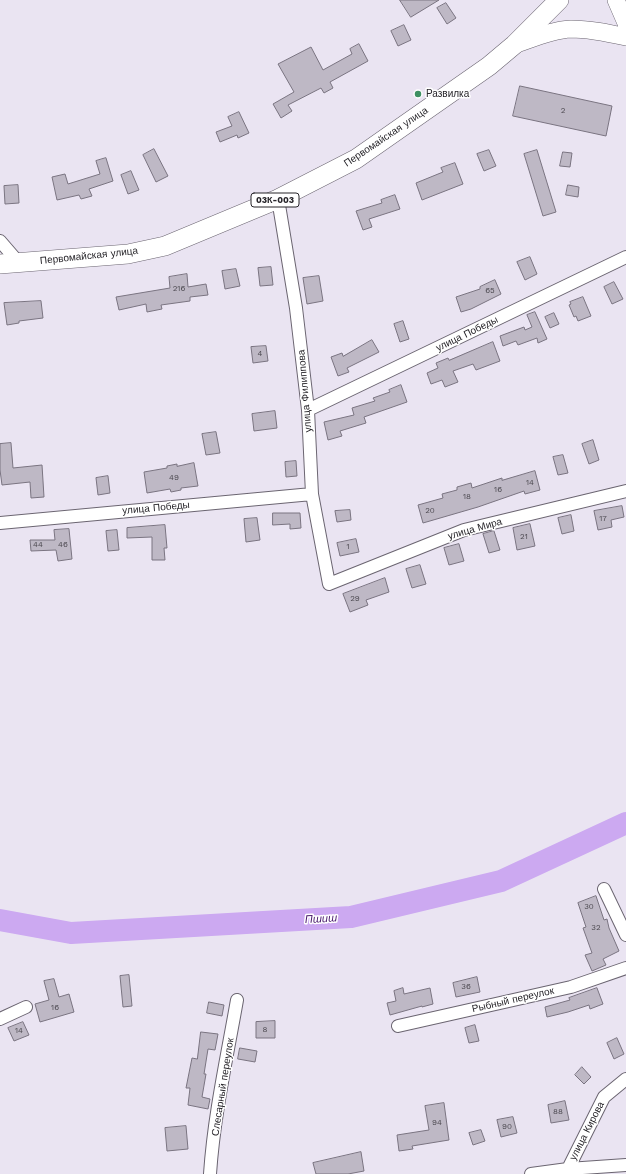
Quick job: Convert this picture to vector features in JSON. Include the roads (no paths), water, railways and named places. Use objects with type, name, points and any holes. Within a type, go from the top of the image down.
[{"type":"main road","name":"Первомайская улица","points":[[0,264],[128,254],[165,246],[278,199],[356,159],[489,66],[514,45],[559,0]]},
{"type":"main road","points":[[616,0],[626,22]]},
{"type":"main road","points":[[514,45],[544,34],[570,29],[599,31],[626,37]]},
{"type":"street","name":"улица Филиппова","points":[[278,199],[296,308],[308,410],[312,494],[329,584]]},
{"type":"street","points":[[0,241],[19,263]]},
{"type":"street","name":"улица Победы","points":[[308,410],[626,257]]},
{"type":"street","name":"улица Мира","points":[[329,584],[464,530],[626,491]]},
{"type":"street","name":"улица Победы","points":[[0,523],[312,494]]},
{"type":"street","points":[[604,888],[626,935]]},
{"type":"street","name":"Рыбный переулок","points":[[398,1026],[571,987],[626,968]]},
{"type":"street","name":"Слесарный переулок","points":[[210,1174],[224,1074],[237,1000]]},
{"type":"street","points":[[0,1019],[26,1007]]},
{"type":"street","name":"улица Кирова","points":[[568,1169],[604,1097],[626,1079]]},
{"type":"street","name":"улица Кирова","points":[[531,1174],[568,1169],[626,1165]]},
{"type":"waterway","name":"Пшиш","points":[[0,920],[71,933],[351,917],[501,881],[626,823]]},
{"type":"place","name":"Развилка","points":[[418,94]]}]
